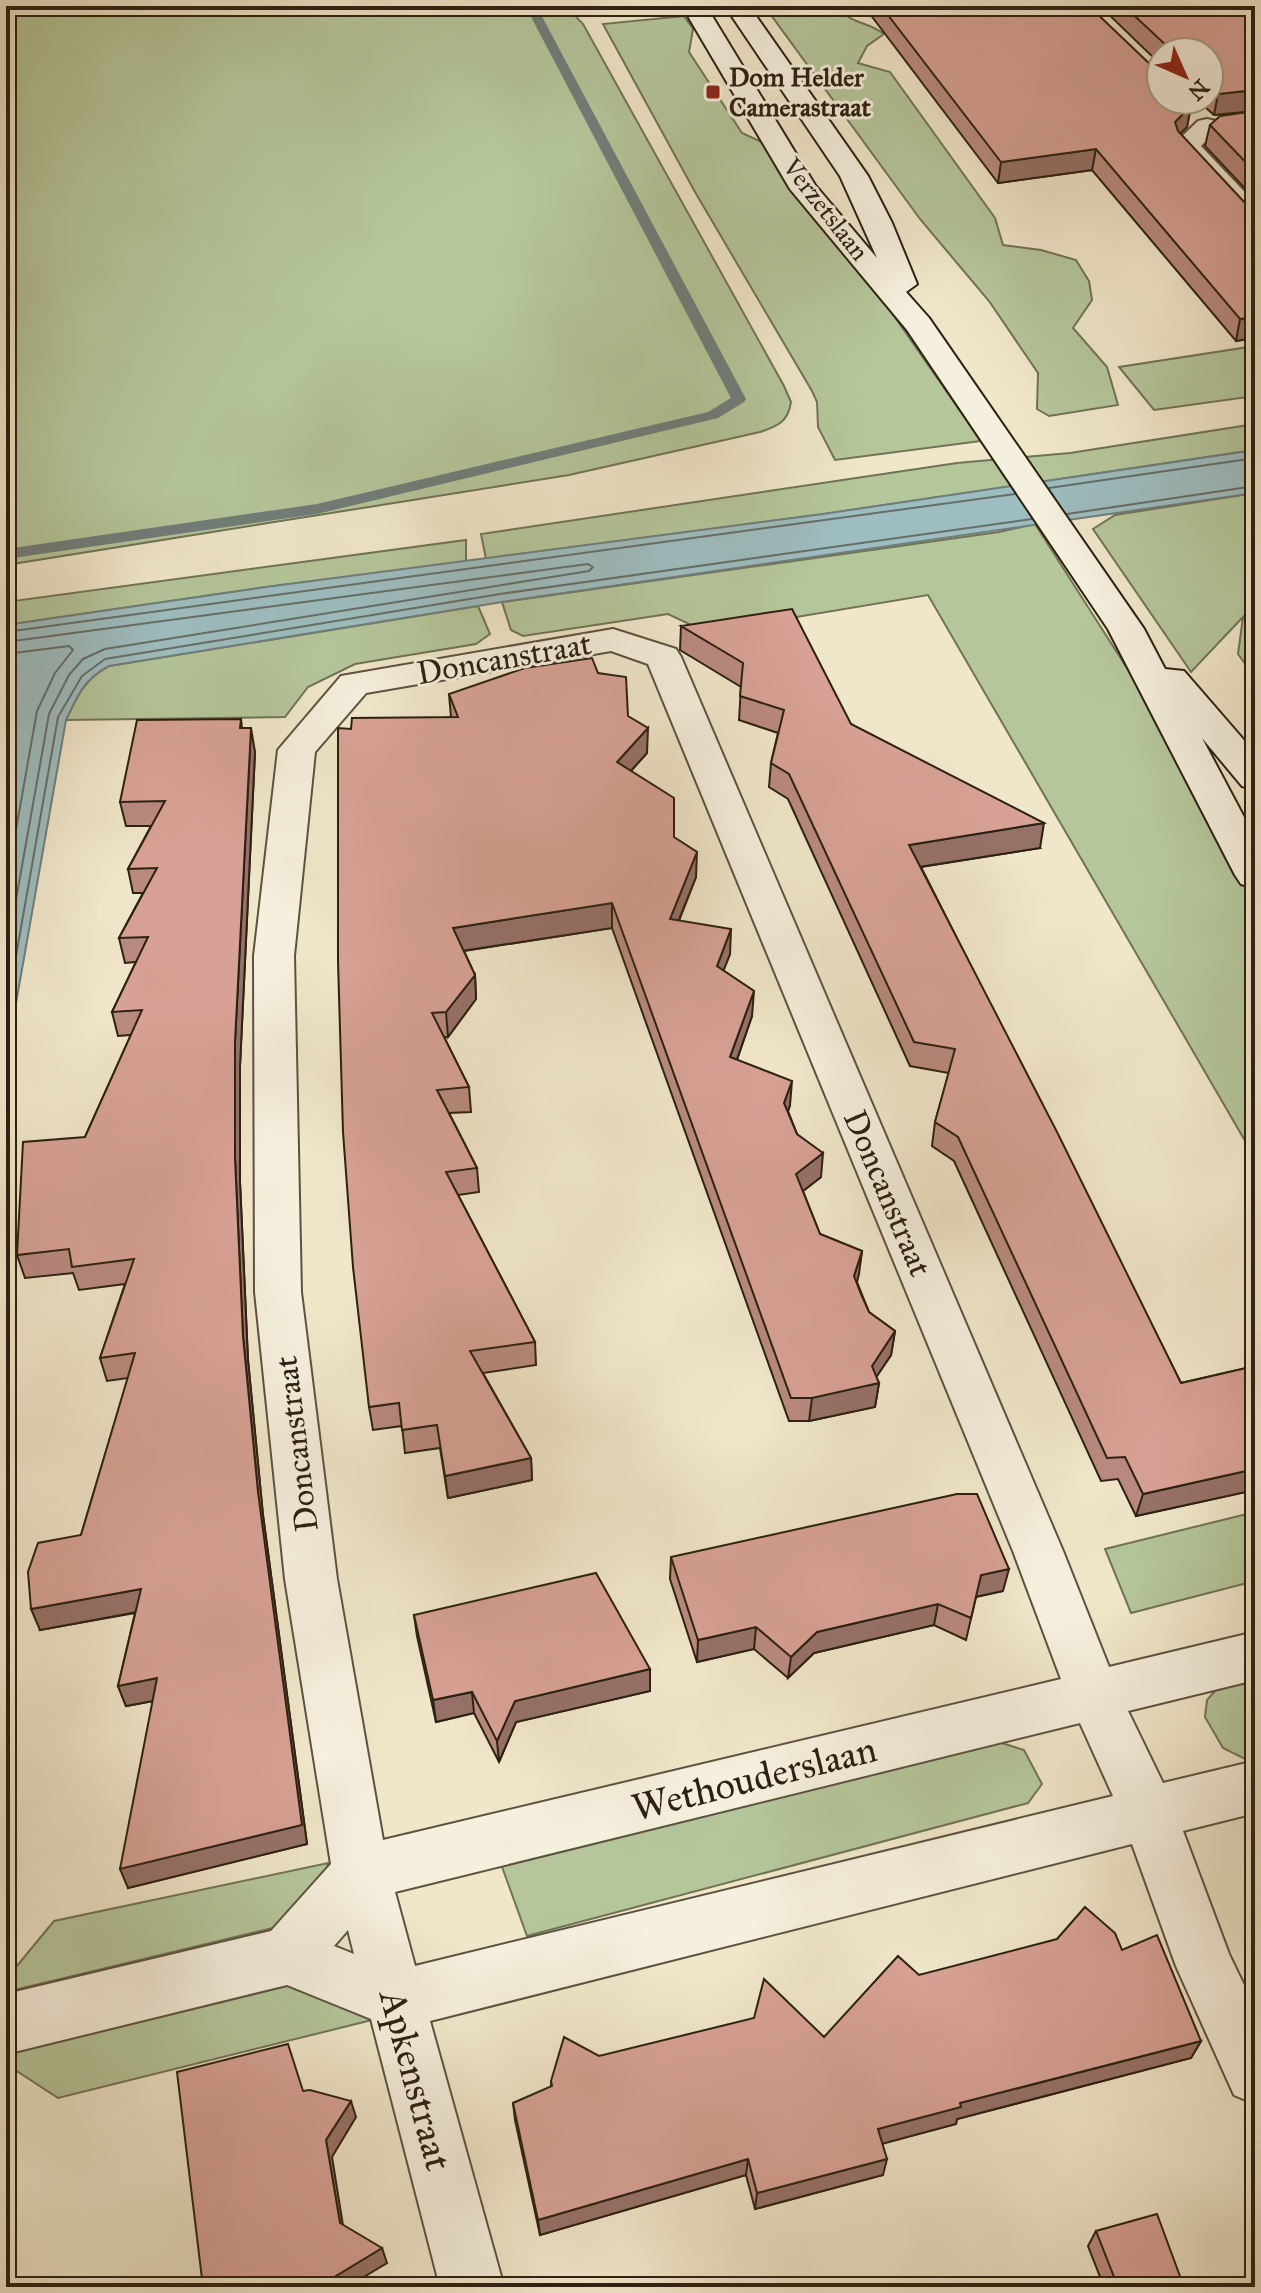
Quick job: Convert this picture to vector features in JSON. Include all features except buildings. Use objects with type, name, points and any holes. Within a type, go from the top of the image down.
[{"type":"street","name":"Verzetslaan","points":[[694,6],[804,189],[918,324],[1126,629],[1255,875]]},
{"type":"street","name":"Verzetslaan","points":[[737,6],[854,176],[878,223],[918,324]]},
{"type":"street","points":[[1209,120],[1186,145],[1255,219]]},
{"type":"street","name":"Verzetslaan","points":[[1126,629],[1215,727],[1255,777]]},
{"type":"street","name":"Doncanstraat","points":[[361,1873],[311,1579],[278,1292],[274,956],[297,750],[354,684],[613,640],[663,657],[1026,1521],[1094,1696],[1149,1814]]},
{"type":"street","name":"Wethouderslaan","points":[[361,1873],[1255,1656]]},
{"type":"street","points":[[287,1956],[395,2000],[1255,1787]]},
{"type":"street","points":[[1149,1814],[1205,1966],[1255,2074]]},
{"type":"street","points":[[6,2024],[287,1956],[361,1873]]},
{"type":"street","name":"Apkenstraat","points":[[361,1873],[472,2287]]},
{"type":"green space","points":[[6,6],[566,6],[583,24],[784,386],[791,402],[785,419],[760,432],[569,475],[6,565]]},
{"type":"green space","points":[[774,6],[837,6],[848,17],[884,34],[867,46],[858,63],[890,72],[995,218],[1003,245],[1041,250],[1076,260],[1089,281],[1092,300],[1073,328],[1107,367],[1118,405],[1049,416],[1037,409],[1038,373],[989,301],[920,219],[771,15]]},
{"type":"green space","points":[[684,16],[693,29],[689,52],[742,133],[768,145],[855,260],[981,441],[835,460],[818,427],[817,402],[812,391],[695,192],[603,24]]},
{"type":"green space","points":[[1255,346],[1255,396],[1154,410],[1119,367]]},
{"type":"green space","points":[[1255,424],[1255,450],[824,514],[486,559],[481,534],[957,463],[1070,453]]},
{"type":"green space","points":[[1255,493],[1255,677],[1238,654],[1243,617],[1191,672],[1093,529],[1115,515]]},
{"type":"green space","points":[[1035,524],[1132,676],[1255,905],[1255,1158],[928,595],[706,632],[668,614],[523,636],[511,630],[502,602],[999,532]]},
{"type":"green space","points":[[466,540],[466,562],[6,625],[6,602]]},
{"type":"green space","points":[[478,606],[490,634],[476,644],[355,664],[308,687],[285,717],[66,720],[88,682],[109,666]]},
{"type":"green space","points":[[1255,1512],[1255,1581],[1131,1613],[1105,1549]]},
{"type":"green space","points":[[1255,1676],[1255,1764],[1223,1748],[1205,1717],[1207,1700],[1222,1683]]},
{"type":"green space","points":[[989,1739],[1024,1750],[1042,1784],[1028,1803],[527,1936],[501,1864]]},
{"type":"green space","points":[[328,1863],[322,1888],[300,1912],[273,1928],[6,1992],[6,1979],[54,1921]]},
{"type":"green space","points":[[290,1981],[329,1986],[372,2020],[58,2098],[6,2064],[6,2054]]},
{"type":"water","points":[[1255,450],[1255,493],[502,602],[109,666],[88,682],[66,720],[6,1060],[6,625],[266,587],[823,514]]},
{"type":"waterway","points":[[6,554],[317,509],[713,415],[739,399],[532,9],[525,6]]},
{"type":"place","name":"Dom Helder Camerastraat","points":[[713,92]]}]
